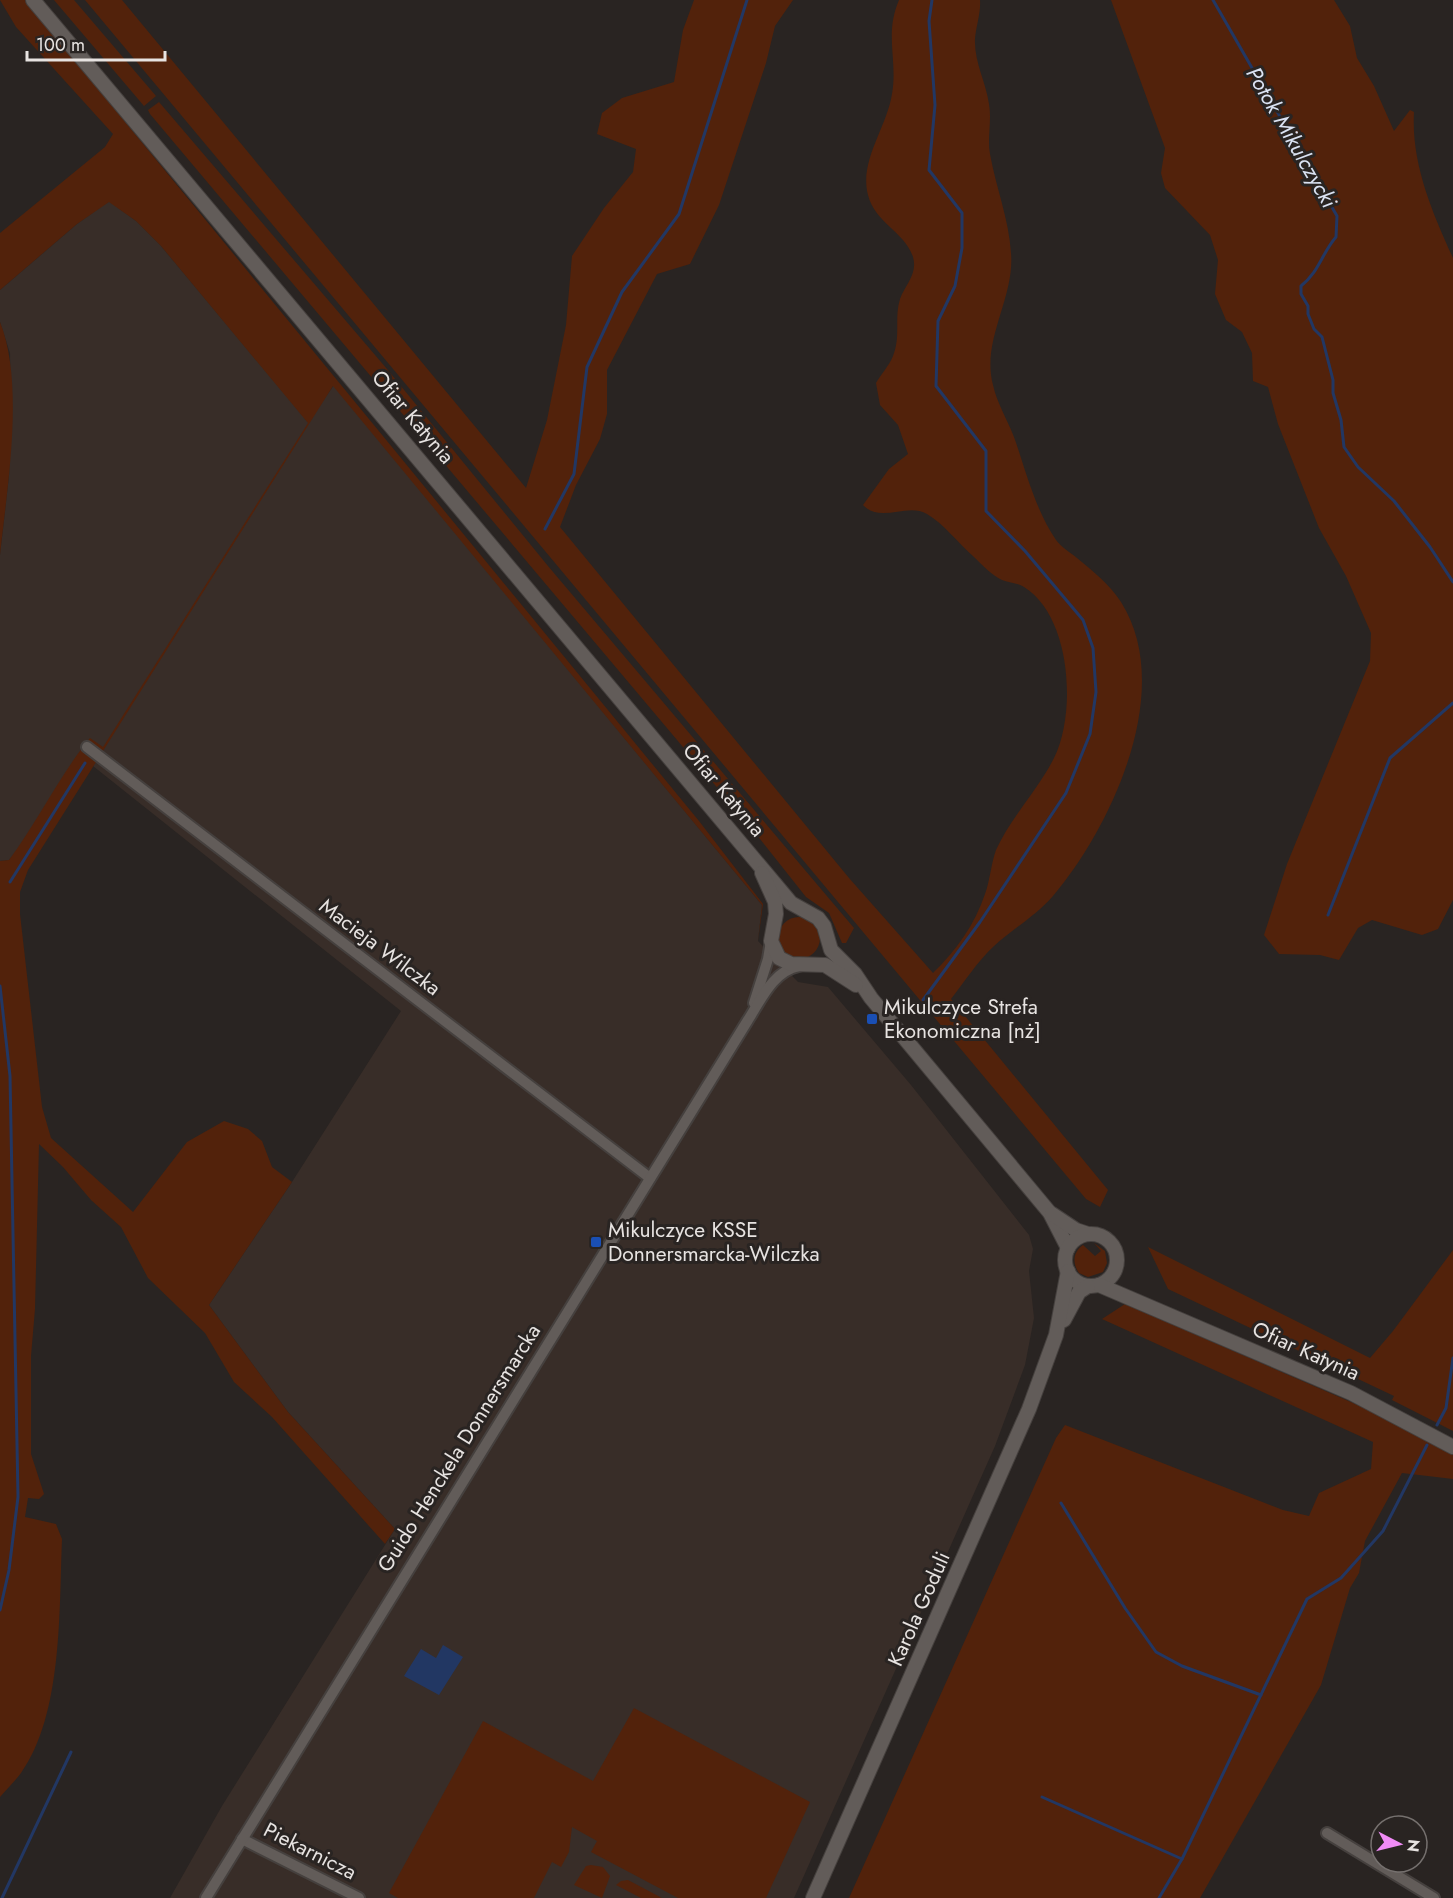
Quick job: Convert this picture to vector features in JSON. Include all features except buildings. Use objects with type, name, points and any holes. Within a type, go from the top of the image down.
[{"type":"street","name":"Ofiar Katynia","points":[[33,0],[791,903],[818,918],[831,950],[855,974],[871,998],[1050,1213],[1068,1248]]},
{"type":"street","name":"Macieja Wilczka","points":[[87,747],[650,1178]]},
{"type":"street","name":"Ofiar Katynia","points":[[757,863],[775,902],[775,922],[771,941],[779,958],[804,965],[825,965],[834,969],[871,998]]},
{"type":"street","points":[[775,922],[790,911],[804,910]]},
{"type":"street","points":[[804,965],[822,953],[826,935]]},
{"type":"street","name":"Guido Henckela Donnersmarcka","points":[[748,1020],[768,959],[771,941]]},
{"type":"street","name":"Guido Henckela Donnersmarcka","points":[[206,1898],[748,1020],[777,977],[784,971],[804,965]]},
{"type":"street","name":"Ofiar Katynia","points":[[1050,1213],[1076,1230],[1088,1234]]},
{"type":"street","points":[[1088,1234],[1102,1236],[1113,1244],[1117,1265],[1109,1278],[1093,1285],[1076,1281],[1068,1271],[1065,1255],[1075,1240],[1088,1234]]},
{"type":"street","name":"Ofiar Katynia","points":[[1117,1265],[1119,1277],[1139,1300]]},
{"type":"street","name":"Karola Goduli","points":[[1056,1335],[1068,1271]]},
{"type":"street","name":"Ofiar Katynia","points":[[1093,1285],[1139,1300],[1351,1393],[1453,1447]]},
{"type":"street","name":"Karola Goduli","points":[[813,1898],[1015,1443],[1056,1335],[1079,1292],[1093,1285]]},
{"type":"street","points":[[1327,1833],[1434,1898]]},
{"type":"street","name":"Piekarnicza","points":[[243,1839],[359,1898]]},
{"type":"shaded area","points":[[0,0],[25,0],[699,821],[763,904],[758,941],[762,905],[333,386],[28,870],[20,892],[20,914],[42,1107],[51,1138],[133,1212],[187,1142],[224,1121],[248,1129],[262,1141],[272,1167],[292,1182],[209,1305],[288,1412],[395,1529],[385,1544],[272,1417],[234,1382],[205,1333],[148,1278],[121,1227],[91,1200],[63,1167],[39,1144],[35,1309],[31,1356],[31,1454],[44,1494],[39,1499],[28,1498],[25,1517],[56,1524],[62,1539],[59,1628],[52,1691],[45,1721],[35,1749],[21,1773],[0,1797],[0,861],[9,860],[90,738],[103,747],[308,423],[161,246],[136,221],[109,202],[77,224],[0,290],[0,233],[105,147],[113,134],[16,27]]},
{"type":"shaded area","points":[[54,0],[74,0],[156,96],[144,106]]},
{"type":"shaded area","points":[[85,0],[122,0],[526,488],[547,420],[566,325],[572,256],[604,208],[633,172],[636,149],[597,134],[602,113],[622,98],[674,82],[683,30],[694,0],[793,0],[775,26],[766,63],[719,205],[690,264],[657,274],[607,370],[607,414],[600,439],[576,485],[560,527],[849,878],[933,973],[957,946],[981,905],[996,850],[1009,826],[1054,758],[1066,716],[1065,666],[1060,642],[1052,619],[1040,601],[1024,587],[1002,580],[991,573],[927,514],[911,510],[878,513],[863,505],[889,469],[908,454],[898,425],[880,405],[876,383],[893,356],[898,306],[914,269],[914,263],[904,241],[872,205],[866,182],[870,157],[892,94],[894,70],[892,25],[899,0],[980,0],[975,47],[989,104],[990,154],[1008,228],[1011,253],[1008,286],[991,352],[990,368],[993,385],[1037,503],[1049,528],[1058,543],[1101,578],[1121,602],[1136,637],[1142,675],[1139,715],[1130,755],[1115,795],[1096,833],[1075,867],[1053,896],[987,953],[951,999],[1108,1190],[1100,1207],[1086,1199]]},
{"type":"shaded area","points":[[1111,0],[1334,0],[1350,26],[1357,58],[1374,86],[1394,131],[1410,110],[1414,112],[1416,150],[1424,187],[1453,258],[1453,900],[1438,929],[1422,935],[1372,920],[1358,928],[1339,960],[1320,955],[1279,954],[1264,935],[1287,864],[1370,661],[1371,633],[1346,576],[1319,528],[1278,424],[1268,387],[1253,381],[1252,353],[1242,332],[1226,320],[1215,294],[1218,260],[1210,235],[1165,188],[1161,173],[1165,148]]},
{"type":"shaded area","points":[[159,102],[387,369],[548,566],[854,928],[846,943],[842,943],[829,913],[806,897],[752,829],[150,114],[148,110]]},
{"type":"shaded area","points":[[109,201],[136,221],[161,246],[308,422],[334,385],[762,905],[758,941],[798,982],[828,987],[911,1085],[1029,1235],[1033,1249],[1029,1271],[1034,1318],[1025,1365],[995,1446],[794,1898],[170,1898],[222,1806],[395,1529],[288,1412],[209,1305],[292,1182],[401,1011],[93,766],[9,860],[0,861],[0,555],[9,475],[11,416],[10,353],[0,322],[0,290],[77,224]]},
{"type":"shaded area","points":[[0,322],[12,375],[13,405],[10,468],[0,555]]},
{"type":"shaded area","points":[[799,917],[814,923],[820,938],[814,953],[799,959],[784,953],[778,938],[784,923]]},
{"type":"shaded area","points":[[1094,1243],[1105,1251],[1107,1263],[1103,1272],[1088,1277],[1079,1273],[1075,1265],[1075,1258],[1077,1251],[1083,1245],[1095,1256],[1101,1251]]},
{"type":"shaded area","points":[[1148,1247],[1370,1358],[1453,1250],[1453,1431],[1392,1400],[1394,1396],[1168,1289]]},
{"type":"shaded area","points":[[1125,1304],[1383,1416],[1453,1452],[1453,1479],[1402,1473],[1365,1541],[1359,1573],[1350,1588],[1321,1685],[1200,1898],[849,1898],[1056,1438],[1065,1425],[1283,1510],[1309,1516],[1319,1493],[1371,1469],[1373,1442],[1102,1319]]},
{"type":"shaded area","points":[[634,1708],[810,1802],[766,1898],[678,1898],[591,1852],[597,1841],[572,1827],[569,1852],[561,1867],[552,1862],[534,1898],[398,1898],[389,1893],[483,1721],[593,1781]]},
{"type":"shaded area","points":[[586,1866],[603,1867],[610,1876],[602,1898],[574,1885]]},
{"type":"shaded area","points":[[628,1880],[662,1898],[641,1898],[616,1885]]},
{"type":"water","points":[[443,1645],[463,1657],[439,1695],[404,1676],[421,1649],[436,1658]]},
{"type":"waterway","points":[[545,529],[574,474],[587,367],[622,292],[679,214],[747,0]]},
{"type":"waterway","points":[[923,1000],[980,922],[1066,793],[1090,734],[1096,692],[1093,648],[1083,620],[1025,551],[986,511],[986,451],[936,386],[938,321],[955,286],[962,248],[962,213],[929,170],[935,105],[929,21],[932,0]]},
{"type":"waterway","name":"Potok Mikulczycki","points":[[1213,0],[1337,216],[1336,237],[1312,275],[1301,286],[1301,294],[1308,306],[1308,314],[1314,329],[1322,337],[1333,380],[1333,393],[1341,420],[1344,447],[1358,467],[1394,501],[1430,547],[1453,582]]},
{"type":"waterway","points":[[1328,915],[1390,758],[1453,703]]},
{"type":"waterway","points":[[10,882],[85,763]]},
{"type":"waterway","points":[[0,986],[10,1076],[18,1497],[9,1570],[0,1610]]},
{"type":"waterway","points":[[1437,1425],[1446,1408],[1453,1358]]},
{"type":"waterway","points":[[1159,1898],[1182,1859],[1307,1599],[1341,1578],[1383,1531],[1427,1445]]},
{"type":"waterway","points":[[1061,1503],[1125,1608],[1156,1652],[1182,1666],[1261,1695]]},
{"type":"waterway","points":[[2,1898],[71,1752]]},
{"type":"waterway","points":[[1042,1797],[1182,1859]]},
{"type":"place","name":"Mikulczyce Strefa Ekonomiczna [nż]","points":[[872,1019]]},
{"type":"place","name":"Mikulczyce KSSE Donnersmarcka-Wilczka","points":[[596,1242]]}]
